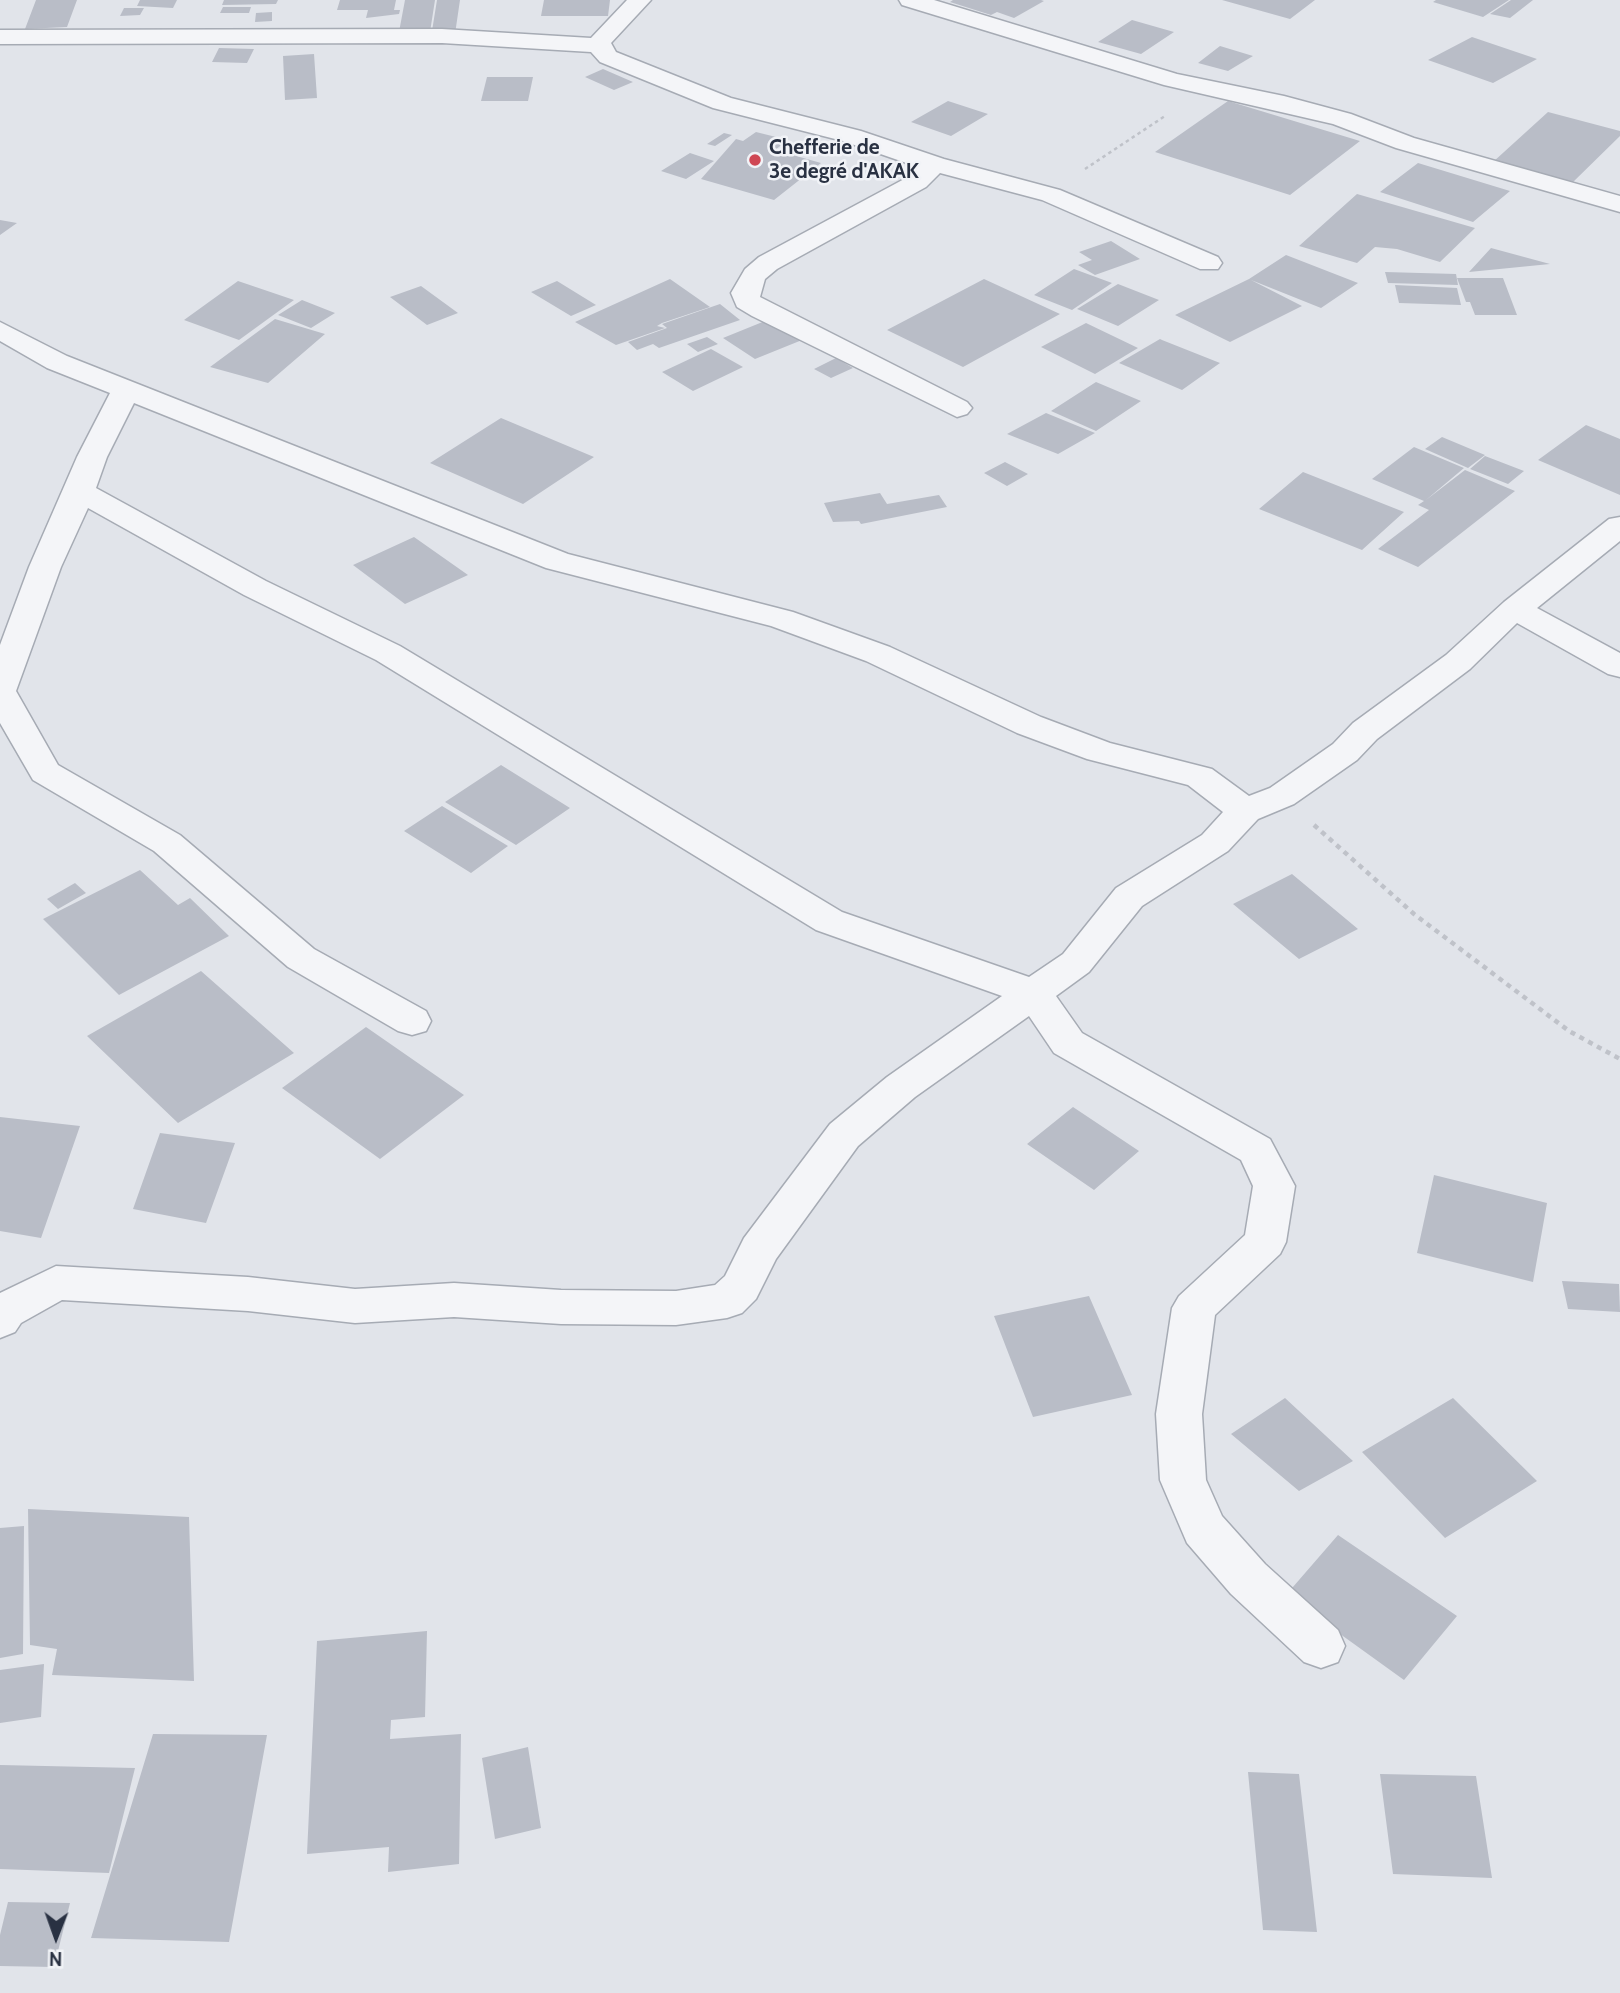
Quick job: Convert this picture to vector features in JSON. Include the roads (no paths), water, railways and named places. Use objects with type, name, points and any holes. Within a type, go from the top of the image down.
[{"type":"street","points":[[598,45],[618,20],[640,0]]},
{"type":"street","points":[[911,0],[1159,76],[1330,116],[1405,143],[1620,204]]},
{"type":"street","points":[[0,37],[442,36],[598,45],[608,57],[722,103],[878,143],[935,163],[1051,195],[1209,263]]},
{"type":"street","points":[[935,163],[917,182],[768,263],[754,275],[745,293],[747,301],[762,310],[957,408]]},
{"type":"street","points":[[0,330],[57,362],[557,561],[782,619],[878,654],[1029,725],[1099,751],[1200,777],[1245,811]]},
{"type":"street","points":[[126,389],[92,457],[80,491],[45,567],[0,691],[45,772],[167,843],[301,958],[412,1021]]},
{"type":"street","points":[[80,491],[255,588],[388,653],[829,921],[1033,993],[1068,1043],[1256,1150],[1274,1186],[1265,1242],[1194,1308],[1179,1414],[1183,1480],[1204,1529],[1248,1579],[1321,1646]]},
{"type":"street","points":[[0,1320],[6,1311],[56,1283],[248,1294],[291,1301],[355,1306],[454,1300],[561,1307],[676,1308],[727,1301],[741,1287],[759,1250],[844,1135],[901,1087],[1076,963],[1129,897],[1215,843],[1245,811],[1282,796],[1345,752],[1365,731],[1458,662],[1515,609],[1620,526]]},
{"type":"street","points":[[1515,609],[1620,667]]},
{"type":"place","name":"Chefferie de 3e degré d'AKAK","points":[[755,160]]}]
